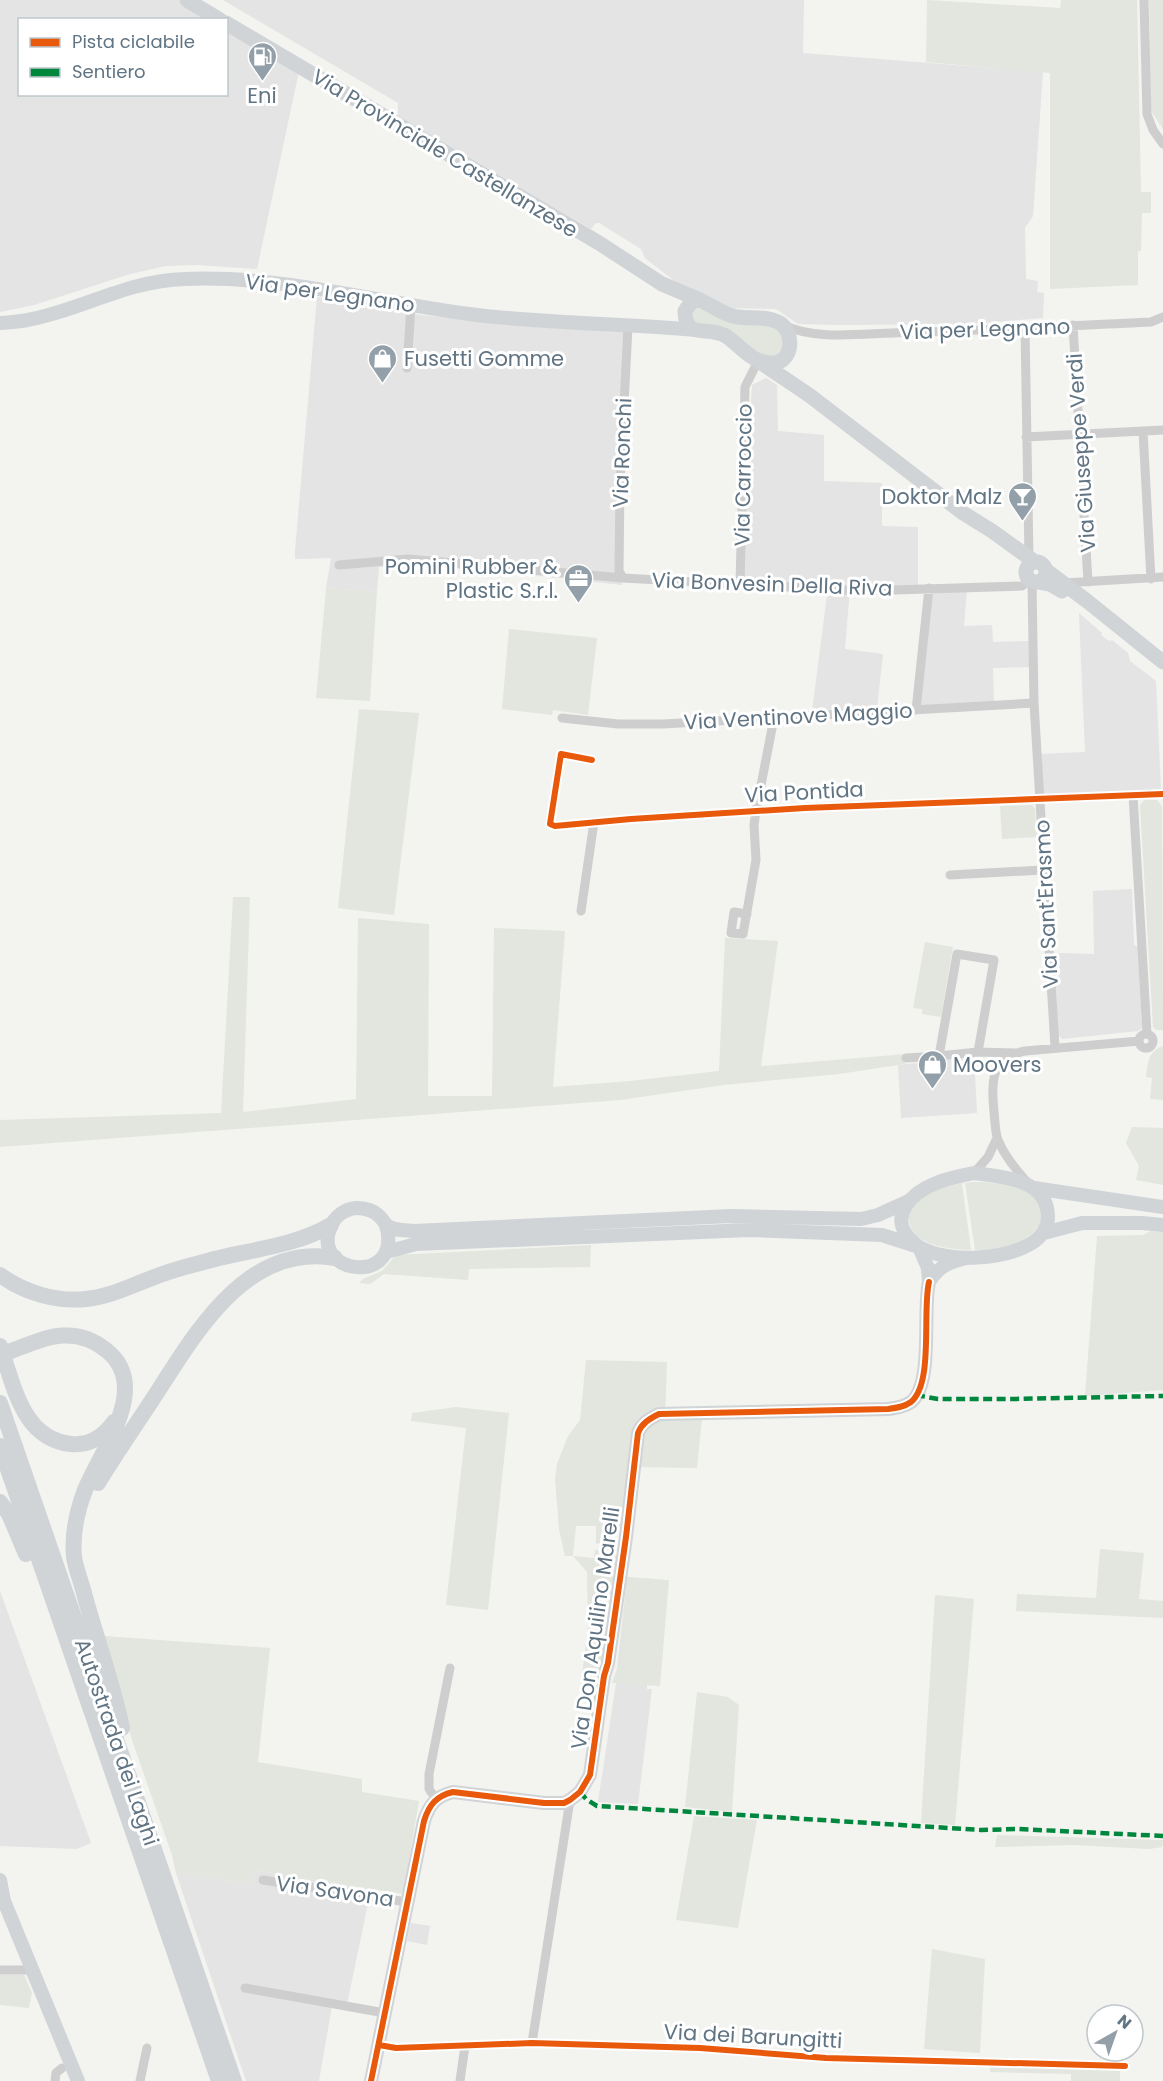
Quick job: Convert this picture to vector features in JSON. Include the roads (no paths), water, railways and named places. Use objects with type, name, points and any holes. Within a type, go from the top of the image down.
[{"type":"highway","points":[[0,1275],[25,1290],[47,1296],[87,1299],[118,1292],[153,1277],[198,1263],[304,1239],[331,1225]]},
{"type":"highway","points":[[84,1592],[80,1554],[84,1516],[89,1501],[98,1483],[200,1327],[221,1302],[266,1269],[299,1256],[317,1255],[335,1258]]},
{"type":"highway","points":[[122,1410],[106,1432],[89,1442],[76,1445],[53,1441],[29,1420],[22,1407],[4,1350],[55,1336],[72,1334],[85,1336],[110,1353],[123,1376],[125,1395],[122,1410],[114,1433],[86,1489],[78,1511],[74,1558],[118,1709],[138,1802]]},
{"type":"highway","name":"Autostrada dei Laghi","points":[[0,1403],[234,2081]]},
{"type":"highway","name":"Autostrada dei Laghi","points":[[0,1446],[219,2081]]},
{"type":"highway","points":[[0,1502],[9,1514],[24,1547],[78,1711],[102,1743]]},
{"type":"main road","points":[[187,0],[217,18]]},
{"type":"main road","name":"Via Provinciale Castellanzese","points":[[228,24],[599,243],[662,284],[676,297],[690,327],[696,330]]},
{"type":"main road","name":"Via Provinciale Castellanzese","points":[[662,284],[731,315],[770,319],[782,324]]},
{"type":"main road","points":[[685,314],[692,301],[700,300]]},
{"type":"main road","points":[[782,324],[789,334],[791,369],[794,377],[809,395]]},
{"type":"main road","points":[[696,330],[717,332],[727,337],[756,364],[809,395],[963,513],[983,533],[1022,564],[1062,590],[1118,633],[1160,660]]},
{"type":"main road","points":[[756,364],[779,362],[790,347]]},
{"type":"main road","points":[[1034,572],[1063,583],[1160,660]]},
{"type":"street","points":[[1144,0],[1147,114],[1153,130],[1163,144]]},
{"type":"street","name":"Via per Legnano","points":[[0,323],[33,319],[138,284],[183,279],[225,279],[268,282],[411,305],[513,318],[696,330]]},
{"type":"street","points":[[407,368],[411,305]]},
{"type":"street","points":[[666,327],[679,324],[685,314]]},
{"type":"street","name":"Via per Legnano","points":[[782,324],[794,331],[806,333],[943,332],[1151,322],[1163,317]]},
{"type":"street","name":"Via Giuseppe Verdi","points":[[1073,325],[1088,582]]},
{"type":"street","name":"Via Ronchi","points":[[623,578],[619,572],[620,482],[628,326]]},
{"type":"street","name":"Via Sant'Erasmo","points":[[1025,328],[1026,437],[1034,572],[1034,703],[1054,1047]]},
{"type":"street","points":[[790,347],[794,338],[806,333]]},
{"type":"street","name":"Via Carroccio","points":[[740,585],[745,387],[756,364]]},
{"type":"street","points":[[1026,437],[1163,430]]},
{"type":"street","points":[[1143,431],[1151,579]]},
{"type":"street","name":"Via Bonvesin Della Riva","points":[[339,565],[408,559],[623,578],[862,591],[1022,586],[1034,572]]},
{"type":"street","points":[[1063,583],[1163,577]]},
{"type":"street","points":[[916,710],[929,588]]},
{"type":"street","name":"Via Ventinove Maggio","points":[[562,718],[640,724],[1034,703]]},
{"type":"street","points":[[747,914],[756,860],[754,825],[774,718]]},
{"type":"street","name":"Via Pontida","points":[[592,760],[561,754],[550,824],[555,826],[756,811],[1163,794]]},
{"type":"street","points":[[906,1058],[978,1052],[1015,1053],[1150,1038],[1133,795]]},
{"type":"street","points":[[581,911],[594,822]]},
{"type":"street","points":[[950,875],[1043,870]]},
{"type":"street","points":[[939,1056],[957,954],[994,960],[978,1052]]},
{"type":"street","points":[[1015,1053],[1001,1062],[995,1072],[993,1082],[997,1138],[1006,1157],[1043,1197],[1048,1208],[1048,1221],[1044,1233]]},
{"type":"street","points":[[972,1174],[988,1157],[997,1138]]},
{"type":"street","points":[[386,1225],[399,1230],[414,1231],[731,1216],[861,1219],[878,1215],[909,1201],[932,1184],[972,1174],[1008,1178],[1031,1186],[1163,1207]]},
{"type":"street","points":[[909,1201],[903,1210],[902,1228],[919,1247]]},
{"type":"street","points":[[353,1208],[363,1208],[381,1217],[386,1225],[389,1243],[386,1252],[372,1266],[363,1269],[352,1268],[335,1258],[328,1242],[331,1225],[344,1212],[353,1208]]},
{"type":"street","points":[[929,1282],[937,1270],[944,1265],[973,1258],[993,1257],[1026,1246],[1044,1233],[1082,1223],[1163,1225]]},
{"type":"street","points":[[386,1252],[416,1244],[749,1230],[882,1235],[919,1247],[973,1258]]},
{"type":"street","name":"Via Don Aquilino Marelli","points":[[570,1800],[583,1787],[591,1768],[640,1427],[659,1414],[888,1409],[902,1407],[910,1402],[923,1379],[929,1282],[926,1262],[919,1247]]},
{"type":"street","points":[[436,1799],[429,1789],[429,1774],[450,1668]]},
{"type":"street","points":[[371,2081],[428,1809],[436,1799],[453,1792],[544,1803],[564,1803],[570,1800]]},
{"type":"street","points":[[532,2043],[570,1800]]},
{"type":"street","points":[[0,1880],[2,1898],[78,2081]]},
{"type":"street","name":"Via Savona","points":[[262,1880],[407,1902]]},
{"type":"street","points":[[0,1970],[32,1970]]},
{"type":"street","points":[[244,1988],[385,2013]]},
{"type":"street","name":"Via dei Barungitti","points":[[379,2044],[396,2048],[532,2043],[700,2048],[826,2058],[1125,2066]]},
{"type":"street","points":[[460,2081],[465,2046]]},
{"type":"street","points":[[140,2081],[147,2048]]},
{"type":"street","points":[[55,2081],[56,2073],[62,2068]]},
{"type":"place","name":"Eni","points":[[262,82]]},
{"type":"place","name":"Fusetti Gomme","points":[[383,384]]},
{"type":"place","name":"Doktor Malz","points":[[1023,522]]},
{"type":"place","name":"Pomini Rubber & Plastic S.r.l.","points":[[579,604]]},
{"type":"place","name":"Moovers","points":[[932,1090]]}]
